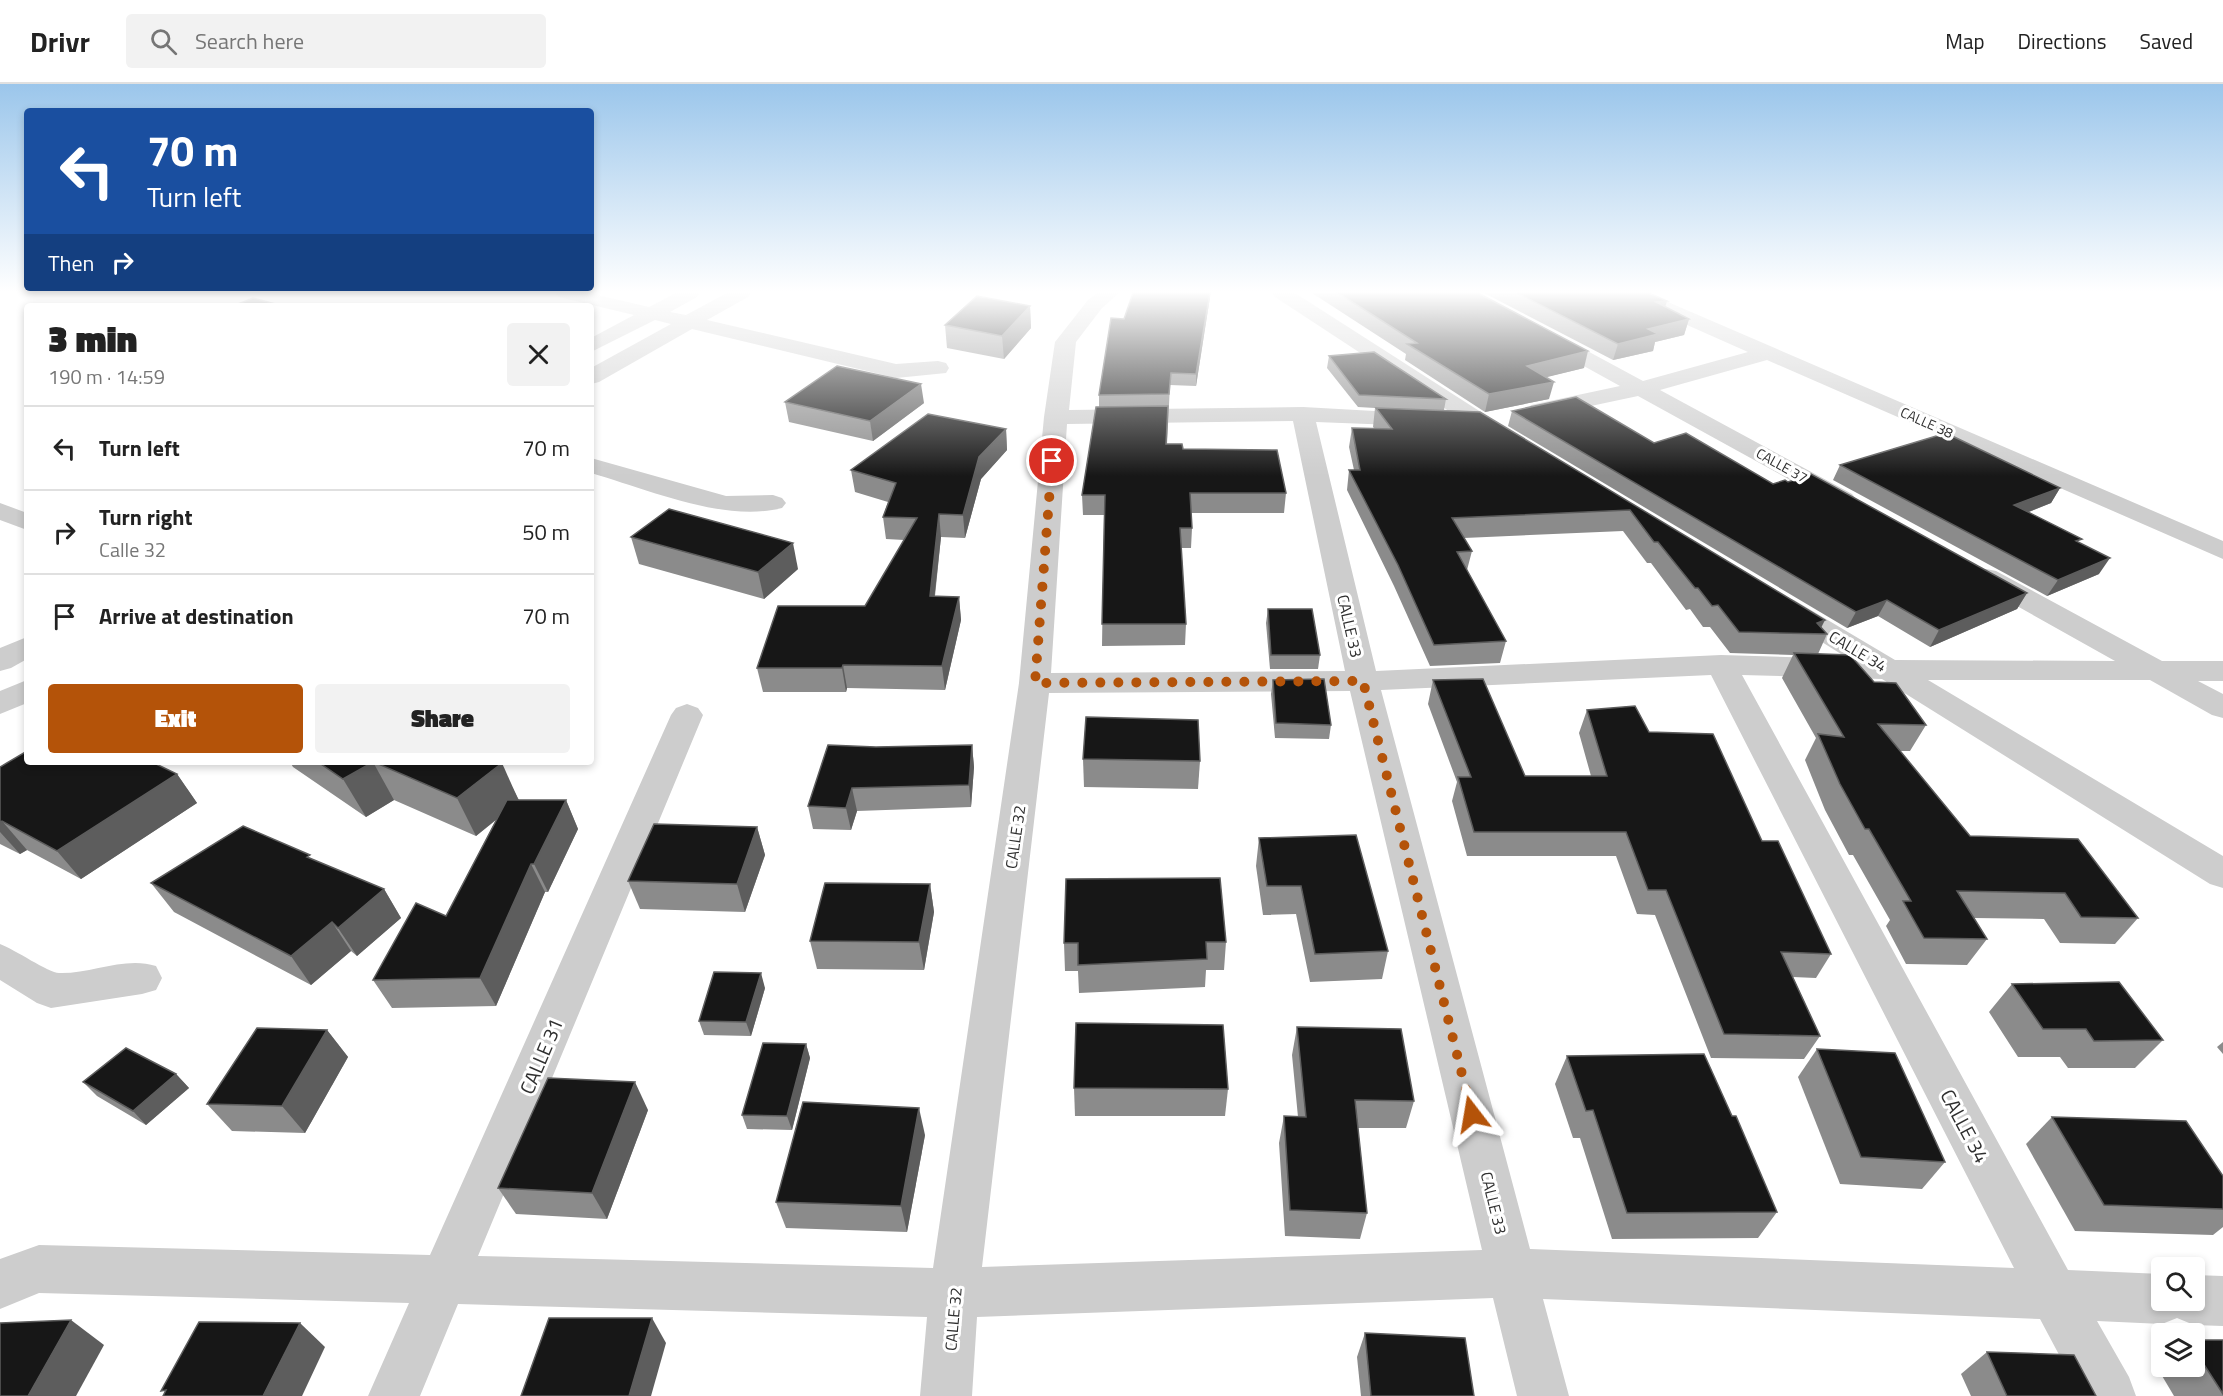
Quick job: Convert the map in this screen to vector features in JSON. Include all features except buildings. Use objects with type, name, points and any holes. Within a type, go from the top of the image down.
[{"type":"street","points":[[594,375],[632,354]]},
{"type":"street","points":[[827,354],[896,371],[938,368]]},
{"type":"street","name":"CALLE 32","points":[[946,1396],[954,1293],[1035,683],[1056,417],[1064,354]]},
{"type":"street","points":[[1376,354],[1522,447]]},
{"type":"street","name":"CALLE 37","points":[[1580,354],[1862,509]]},
{"type":"street","points":[[1056,417],[1303,414],[1481,422],[1643,388],[1764,354]]},
{"type":"street","name":"CALLE 38","points":[[1771,354],[2223,551]]},
{"type":"street","name":"CALLE 33","points":[[1303,414],[1363,681],[1543,1396]]},
{"type":"street","points":[[594,466],[725,504],[774,503]]},
{"type":"street","points":[[0,511],[24,521]]},
{"type":"street","points":[[1967,567],[2223,708]]},
{"type":"street","name":"CALLE 34","points":[[1757,590],[2223,874]]},
{"type":"street","points":[[0,661],[24,648]]},
{"type":"street","points":[[1035,683],[1363,681],[1721,665],[1890,670],[2223,671]]},
{"type":"street","name":"CALLE 34","points":[[1721,665],[2110,1396]]},
{"type":"street","points":[[0,704],[24,692]]},
{"type":"street","name":"CALLE 31","points":[[394,1396],[687,716]]},
{"type":"street","points":[[0,960],[51,991],[142,978]]},
{"type":"street","points":[[0,1284],[39,1269],[954,1293],[1512,1273],[2151,1299]]},
{"type":"street","points":[[2205,1300],[2223,1301]]},
{"type":"route","points":[[1052,461],[1035,683],[1363,681],[1472,1114]]}]
